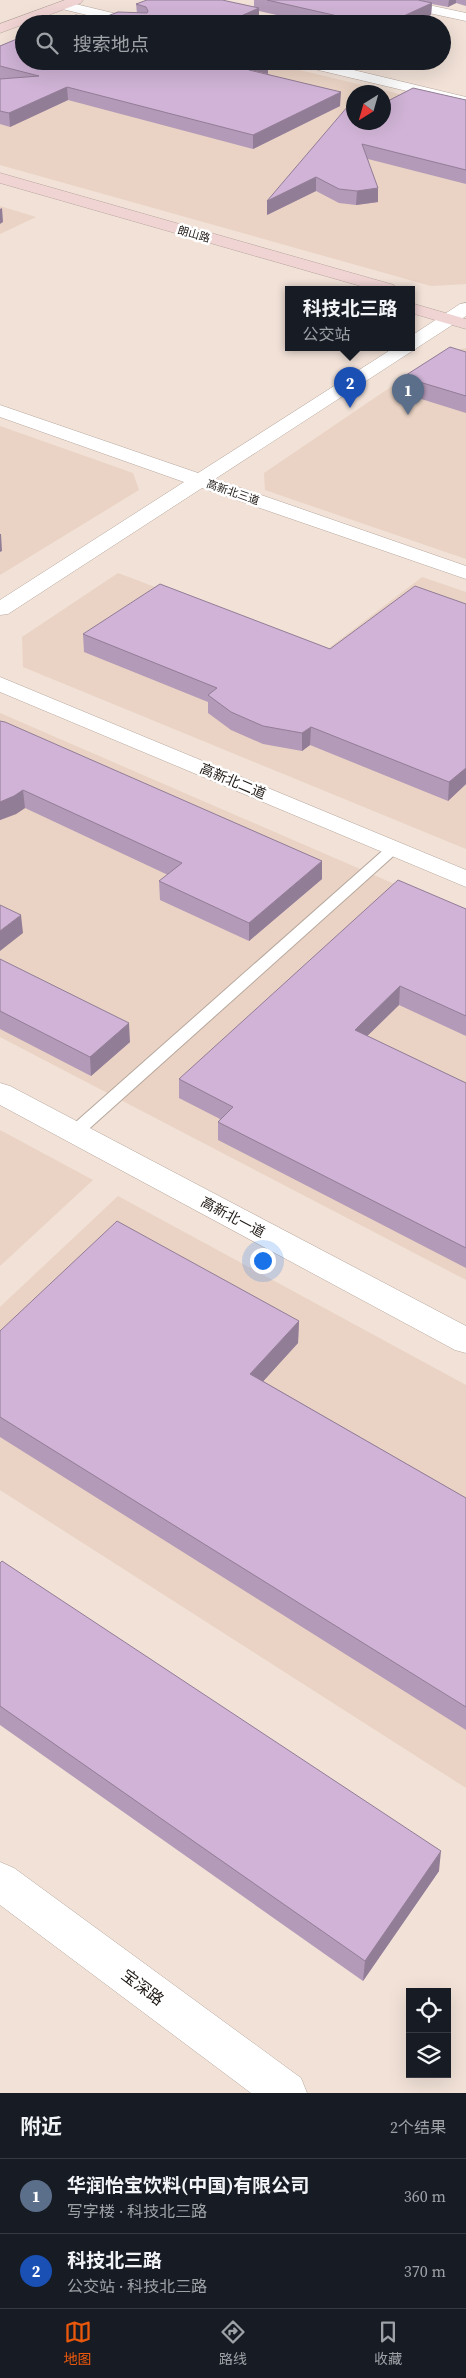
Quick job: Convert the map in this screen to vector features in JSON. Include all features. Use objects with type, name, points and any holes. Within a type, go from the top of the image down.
[{"type":"main road","points":[[0,18],[47,0]]},
{"type":"main road","points":[[36,15],[77,0]]},
{"type":"main road","points":[[0,29],[15,23]]},
{"type":"main road","name":"朗山路","points":[[0,178],[378,286]]},
{"type":"main road","name":"朗山路","points":[[0,189],[337,286]]},
{"type":"main road","points":[[415,297],[462,315]]},
{"type":"main road","points":[[415,309],[462,315]]},
{"type":"street","points":[[387,0],[466,17]]},
{"type":"street","points":[[62,5],[104,15]]},
{"type":"street","points":[[335,70],[466,102]]},
{"type":"street","points":[[415,342],[462,315]]},
{"type":"street","points":[[0,609],[401,351]]},
{"type":"street","name":"高新北三道","points":[[0,411],[466,574]]},
{"type":"street","name":"高新北二道","points":[[0,684],[466,879]]},
{"type":"street","name":"高新北一道","points":[[0,1092],[466,1341]]},
{"type":"street","name":"宝深路","points":[[0,1881],[286,2093]]},
{"type":"lane","points":[[75,1132],[394,848]]},
{"type":"shaded area","points":[[0,56],[15,59],[15,70],[299,70],[362,85],[346,85],[346,130],[391,130],[391,92],[466,110],[466,284],[431,286],[0,165]]},
{"type":"shaded area","points":[[0,206],[36,217],[0,234]]},
{"type":"shaded area","points":[[466,348],[466,559],[265,490],[264,473],[435,357],[450,351]]},
{"type":"shaded area","points":[[0,426],[133,473],[139,490],[0,575]]},
{"type":"shaded area","points":[[118,573],[325,651],[422,577],[466,592],[466,849],[23,667],[22,637]]},
{"type":"shaded area","points":[[0,713],[466,915],[466,1280],[0,1037]]},
{"type":"shaded area","points":[[0,1130],[93,1180],[0,1266]]},
{"type":"shaded area","points":[[118,1196],[466,1385],[466,1788],[0,1490],[0,1307]]},
{"type":"building","points":[[147,0],[222,0],[259,8],[243,15],[110,15],[118,12],[147,13],[146,7],[136,4]]},
{"type":"building","points":[[267,0],[418,0],[432,3],[406,15],[333,15]]},
{"type":"building","points":[[15,40],[15,70],[0,66],[0,46]]},
{"type":"building","points":[[16,70],[249,70],[341,92],[253,135],[67,87],[9,113],[0,111],[0,79],[39,76]]},
{"type":"building","points":[[413,88],[466,100],[466,170],[362,144],[378,188],[357,191],[339,189],[316,177],[267,201],[346,108],[346,130],[391,130],[391,99]]},
{"type":"building","points":[[450,347],[466,352],[466,396],[403,377]]},
{"type":"building","points":[[160,584],[330,649],[415,586],[466,604],[466,768],[449,782],[311,727],[302,733],[263,726],[231,712],[208,695],[217,688],[83,634]]},
{"type":"building","points":[[0,721],[322,861],[249,923],[159,881],[182,863],[23,790],[0,802]]},
{"type":"building","points":[[398,880],[466,909],[466,1016],[400,986],[355,1030],[466,1083],[466,1248],[218,1122],[233,1107],[179,1079]]},
{"type":"building","points":[[0,905],[21,915],[0,931]]},
{"type":"building","points":[[0,959],[129,1023],[90,1057],[0,1011]]},
{"type":"building","points":[[117,1221],[299,1321],[250,1374],[466,1498],[466,1707],[0,1417],[0,1331]]},
{"type":"building","points":[[2,1561],[441,1851],[365,1961],[0,1706],[0,1563]]},
{"type":"place","name":"科技北三路","points":[[350,408]]},
{"type":"place","name":"华润怡宝饮料(中国)有限公司","points":[[408,415]]}]
